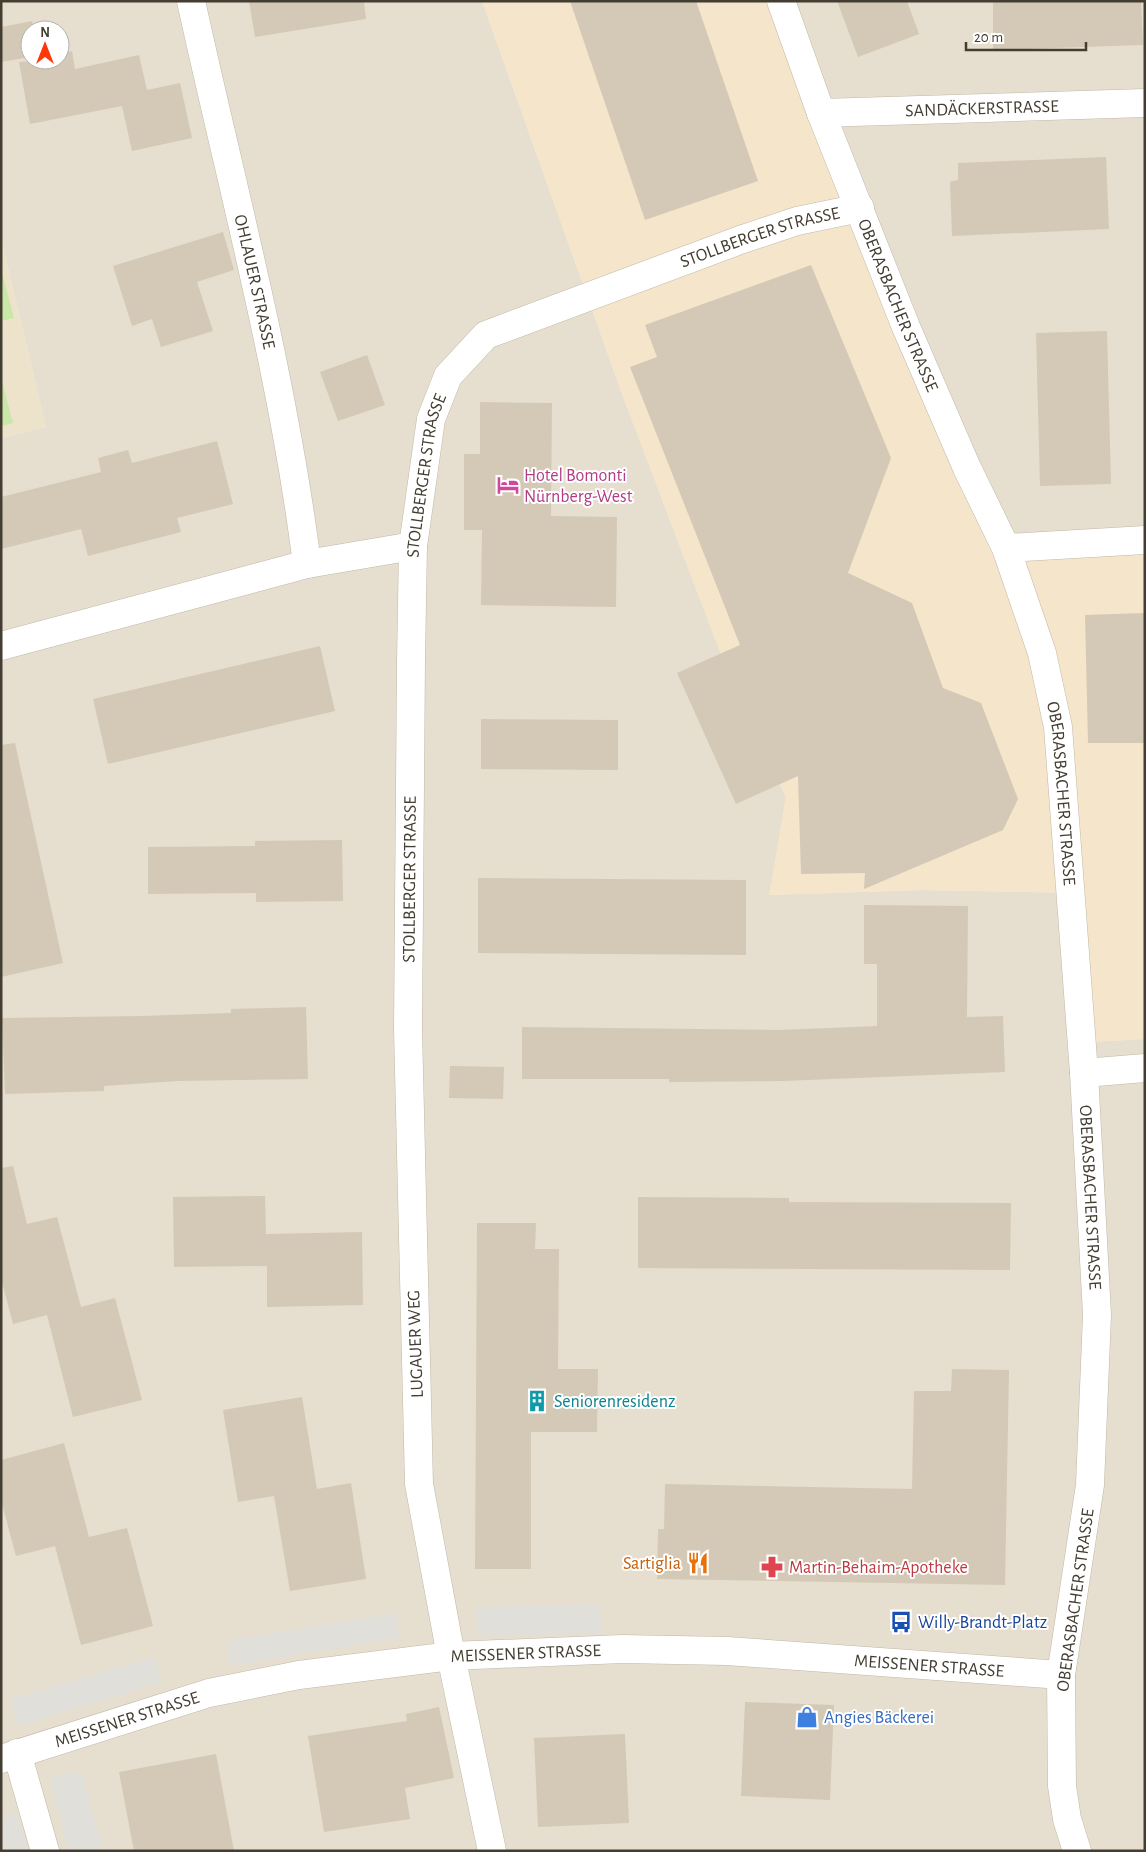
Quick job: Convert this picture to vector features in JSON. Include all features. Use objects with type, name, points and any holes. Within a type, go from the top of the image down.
[{"type":"street","name":"OHLAUER STRASSE","points":[[191,1],[268,343],[298,490],[307,564]]},
{"type":"street","name":"OBERASBACHER STRASSE","points":[[781,1],[821,113],[906,327],[967,468],[1006,548],[1042,653],[1058,728],[1084,1073],[1097,1315],[1090,1485],[1061,1675],[1062,1786],[1067,1819],[1077,1851]]},
{"type":"street","name":"SANDÄCKERSTRASSE","points":[[821,113],[1145,103]]},
{"type":"street","name":"STOLLBERGER STRASSE","points":[[408,1029],[413,546],[431,419],[448,376],[486,335],[740,240],[797,221],[860,208]]},
{"type":"street","points":[[1006,548],[1145,540]]},
{"type":"street","points":[[1,646],[307,564],[413,546]]},
{"type":"street","name":"LUGAUER WEG","points":[[408,1029],[419,1484],[451,1656],[492,1851]]},
{"type":"street","points":[[1084,1073],[1145,1068]]},
{"type":"street","name":"MEISSENER STRASSE","points":[[9,1756],[210,1694],[299,1675],[451,1656],[622,1649],[727,1651],[1061,1675]]},
{"type":"street","points":[[9,1756],[45,1851]]},
{"type":"shaded area","points":[[1,1],[482,1],[622,394],[725,665],[786,797],[770,895],[921,890],[1077,893],[1089,1042],[1145,1039],[1145,1851],[1,1851],[1,438],[46,427],[1,238]]},
{"type":"shaded area","points":[[482,1],[785,1],[1001,548],[1145,541],[1145,1039],[1089,1042],[1076,893],[921,890],[769,895],[786,797],[725,665],[622,394]]},
{"type":"shaded area","points":[[785,1],[1145,1],[1145,541],[1001,548]]},
{"type":"shaded area","points":[[1,238],[46,427],[1,438]]},
{"type":"shaded area","points":[[600,1604],[601,1633],[477,1637],[476,1607]]},
{"type":"shaded area","points":[[396,1613],[400,1637],[230,1666],[226,1641]]},
{"type":"shaded area","points":[[154,1657],[162,1682],[18,1726],[10,1699]]},
{"type":"shaded area","points":[[81,1770],[103,1851],[69,1851],[50,1778]]},
{"type":"shaded area","points":[[16,1813],[28,1851],[1,1851],[1,1818]]},
{"type":"green space","points":[[1,269],[14,318],[1,321]]},
{"type":"green space","points":[[1,378],[13,423],[1,426]]},
{"type":"building","points":[[249,1],[364,1],[366,19],[255,37]]},
{"type":"building","points":[[570,1],[696,1],[758,181],[645,220]]},
{"type":"building","points":[[837,1],[907,1],[919,34],[858,57]]},
{"type":"building","points":[[993,1],[1141,1],[1143,45],[993,50]]},
{"type":"building","points":[[20,23],[20,59],[1,62],[1,27]]},
{"type":"building","points":[[72,51],[75,69],[139,55],[147,90],[180,83],[192,138],[132,151],[122,106],[30,124],[20,70],[70,70],[70,52]]},
{"type":"building","points":[[1106,157],[1109,229],[952,236],[950,182],[958,180],[958,163]]},
{"type":"building","points":[[223,232],[234,270],[197,282],[213,331],[161,347],[152,319],[132,326],[113,266]]},
{"type":"building","points":[[811,265],[891,458],[848,573],[912,603],[943,688],[981,703],[1018,799],[1003,830],[864,889],[865,873],[801,874],[798,776],[736,804],[677,673],[740,645],[630,367],[657,357],[645,325]]},
{"type":"building","points":[[1107,331],[1111,484],[1040,486],[1036,333]]},
{"type":"building","points":[[367,355],[385,405],[338,421],[320,372]]},
{"type":"building","name":"Hotel Bomonti Nürnberg-West","points":[[480,402],[552,403],[551,516],[617,517],[616,607],[481,605],[482,530],[464,530],[464,454],[480,454]]},
{"type":"building","points":[[217,441],[233,504],[177,518],[181,532],[88,556],[81,529],[1,549],[1,497],[101,472],[98,458],[128,450],[132,463]]},
{"type":"building","points":[[1145,613],[1145,743],[1088,743],[1085,615]]},
{"type":"building","points":[[320,646],[335,711],[108,764],[93,699]]},
{"type":"building","points":[[481,719],[618,720],[618,770],[481,769]]},
{"type":"building","points":[[15,743],[63,963],[1,977],[1,745]]},
{"type":"building","points":[[342,840],[343,901],[256,902],[256,893],[148,894],[148,847],[255,846],[255,841]]},
{"type":"building","points":[[478,878],[746,880],[746,955],[478,953]]},
{"type":"building","points":[[864,905],[968,906],[967,1017],[1003,1016],[1005,1072],[783,1081],[669,1082],[669,1079],[522,1079],[522,1027],[779,1030],[877,1026],[877,964],[864,964]]},
{"type":"building","points":[[306,1007],[308,1079],[178,1081],[104,1086],[104,1091],[5,1094],[2,1018],[231,1013],[231,1009]]},
{"type":"building","points":[[450,1066],[504,1067],[503,1099],[449,1098]]},
{"type":"building","points":[[13,1166],[27,1224],[57,1217],[81,1307],[115,1298],[142,1400],[73,1417],[47,1315],[13,1324],[1,1278],[1,1168]]},
{"type":"building","points":[[265,1196],[266,1234],[362,1232],[363,1305],[267,1307],[267,1266],[174,1267],[173,1197]]},
{"type":"building","points":[[638,1197],[789,1198],[789,1202],[1011,1203],[1010,1270],[638,1268]]},
{"type":"building","name":"Seniorenresidenz","points":[[477,1223],[536,1223],[535,1249],[559,1249],[558,1369],[598,1369],[597,1432],[531,1432],[531,1569],[475,1569]]},
{"type":"building","points":[[952,1369],[1009,1370],[1005,1585],[657,1579],[658,1529],[664,1529],[665,1484],[912,1489],[914,1391],[951,1391]]},
{"type":"building","points":[[302,1397],[317,1489],[351,1483],[366,1579],[290,1591],[274,1496],[238,1502],[223,1410]]},
{"type":"building","points":[[64,1443],[89,1537],[127,1528],[153,1626],[81,1645],[55,1546],[16,1556],[1,1500],[1,1460]]},
{"type":"building","points":[[745,1702],[834,1705],[830,1800],[741,1796]]},
{"type":"building","points":[[439,1707],[454,1778],[405,1788],[410,1819],[324,1832],[308,1736],[407,1721],[406,1714]]},
{"type":"building","points":[[625,1734],[629,1823],[538,1827],[534,1738]]},
{"type":"building","points":[[216,1754],[234,1851],[134,1851],[119,1772]]},
{"type":"place","name":"Hotel Bomonti Nürnberg-West","points":[[508,485]]},
{"type":"place","name":"Seniorenresidenz","points":[[537,1401]]},
{"type":"place","name":"Sartiglia","points":[[698,1563]]},
{"type":"place","name":"Martin-Behaim-Apotheke","points":[[772,1567]]},
{"type":"place","name":"Willy-Brandt-Platz","points":[[901,1622]]},
{"type":"place","name":"Angies Bäckerei","points":[[807,1717]]}]
